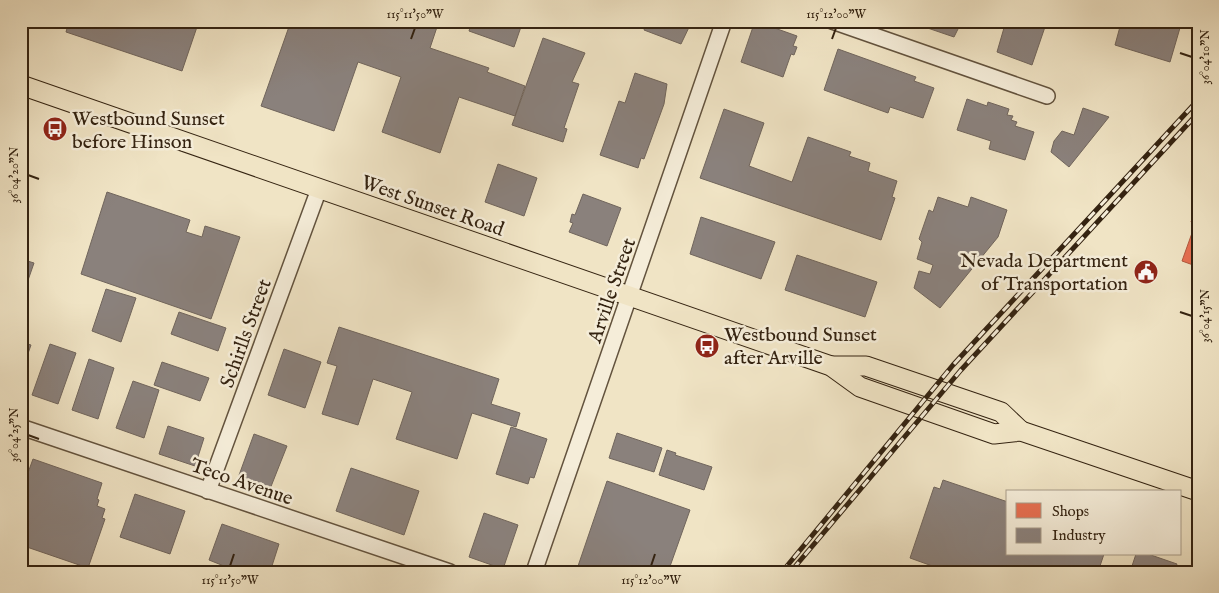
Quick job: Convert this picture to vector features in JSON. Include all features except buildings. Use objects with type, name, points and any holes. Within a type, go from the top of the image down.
[{"type":"main road","name":"West Sunset Road","points":[[21,85],[831,366],[866,366],[1001,412],[1021,431],[1198,491]]},
{"type":"street","name":"Arville Street","points":[[534,572],[724,21]]},
{"type":"street","points":[[832,21],[1047,96]]},
{"type":"street","name":"Schirlls Street","points":[[208,491],[319,188]]},
{"type":"street","name":"Teco Avenue","points":[[21,427],[450,572]]},
{"type":"railway","points":[[782,572],[953,365],[1198,100]]},
{"type":"railway","points":[[793,569],[961,370],[1198,113]]},
{"type":"place","name":"Westbound Sunset before Hinson","points":[[55,129]]},
{"type":"place","name":"Nevada Department of Transportation","points":[[1146,272]]},
{"type":"place","name":"Westbound Sunset after Arville","points":[[707,346]]}]
